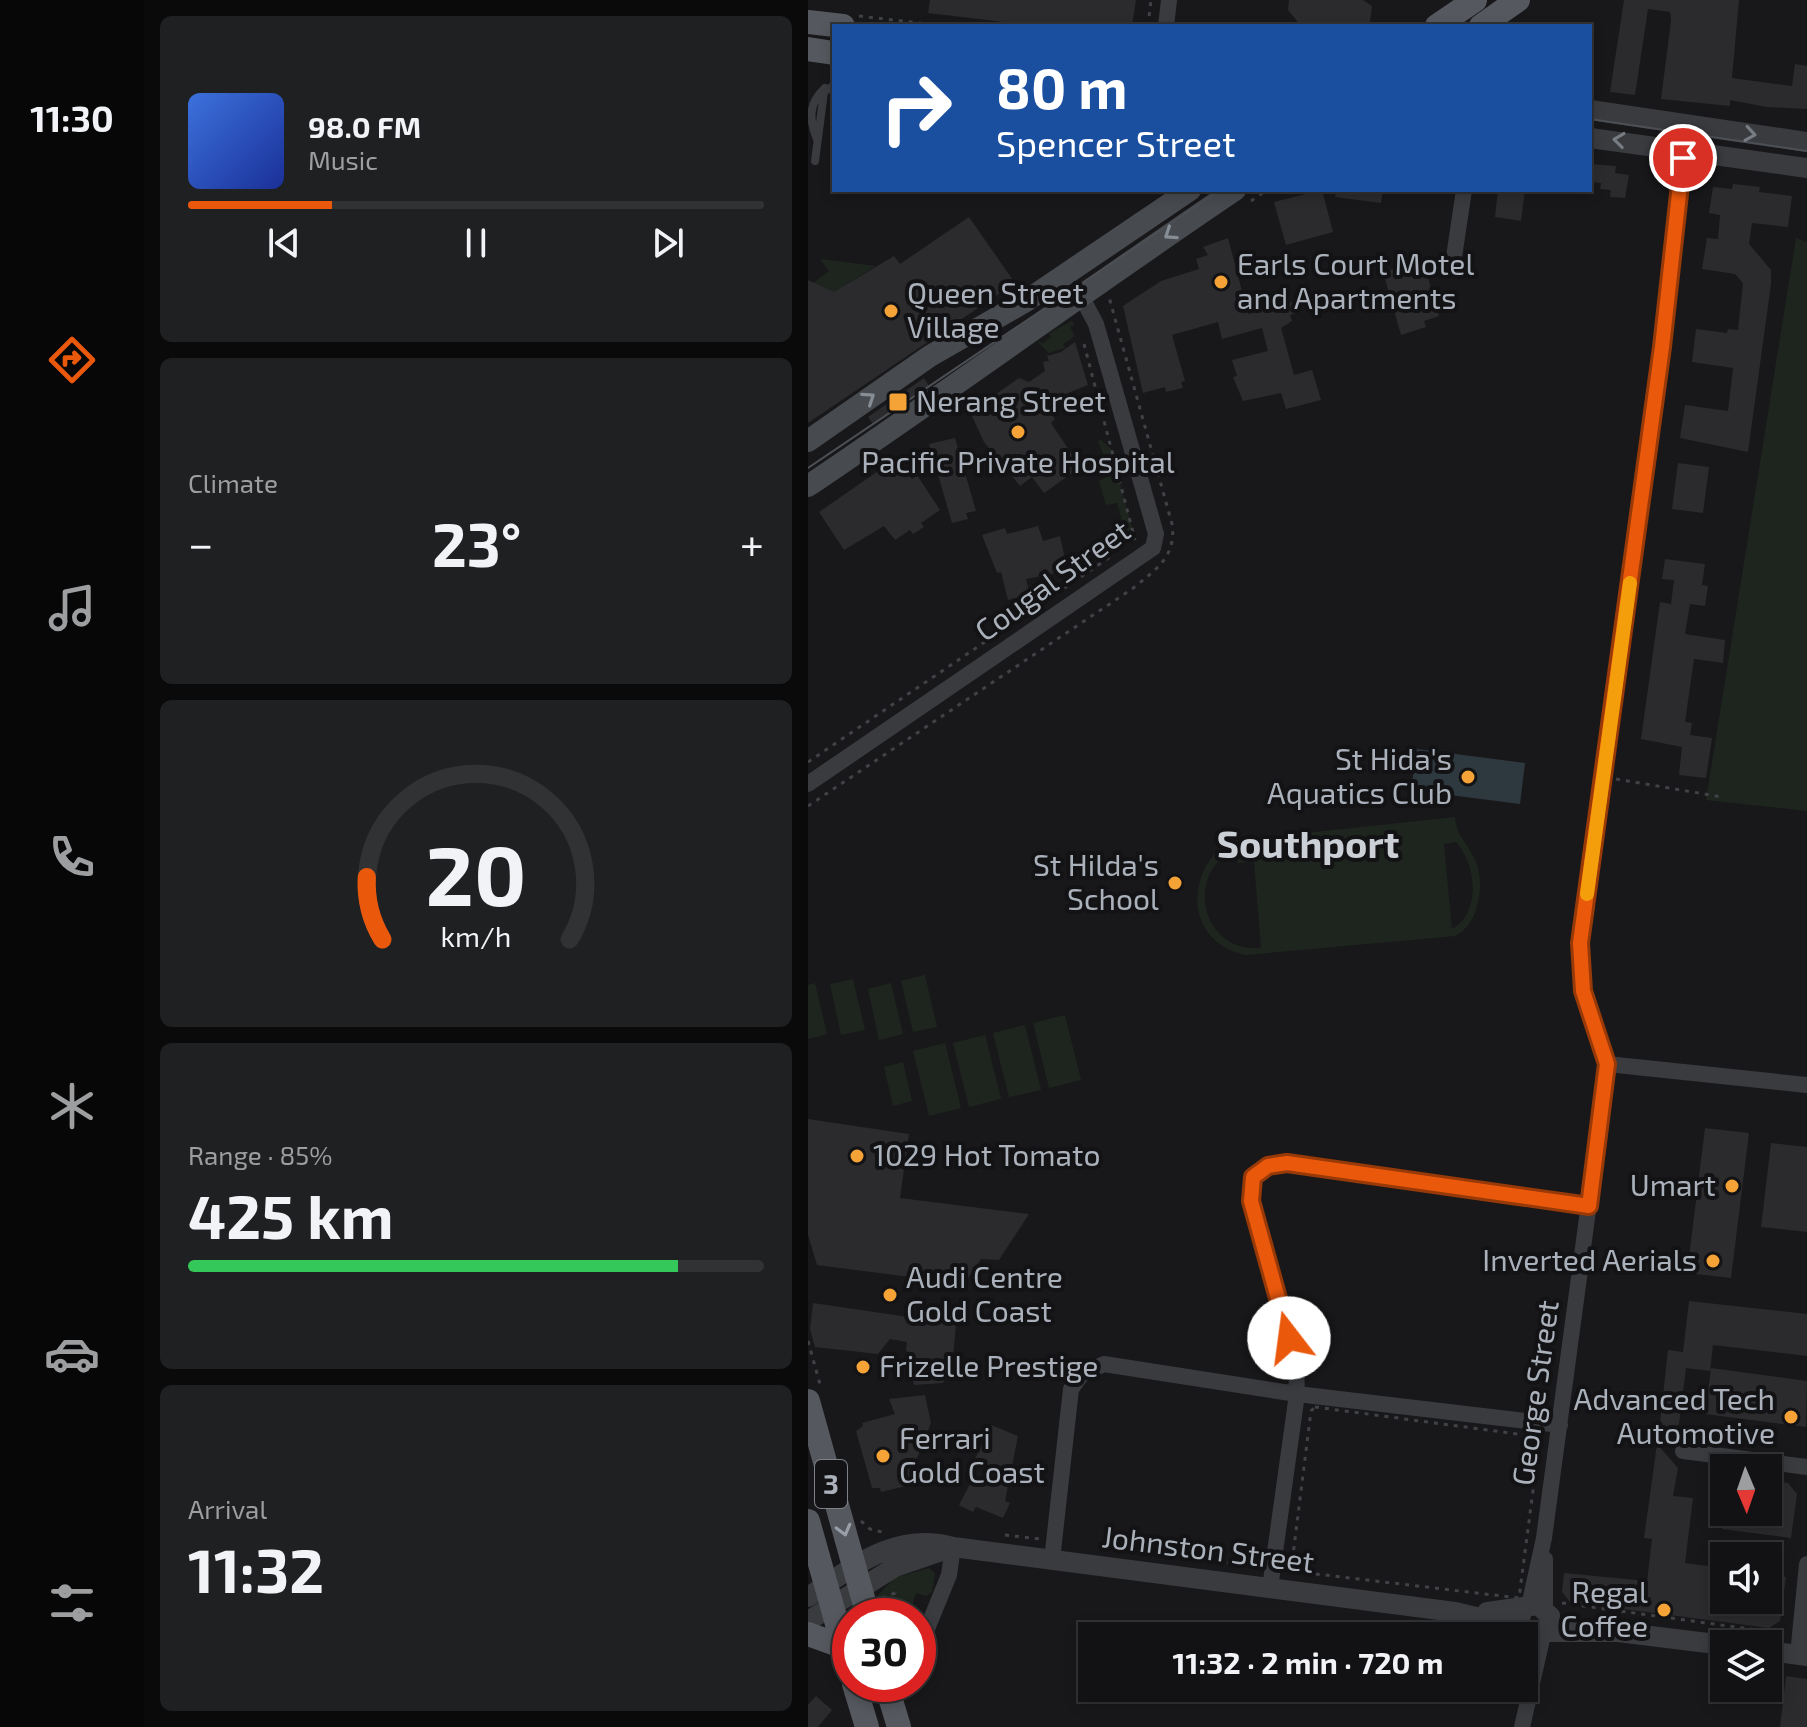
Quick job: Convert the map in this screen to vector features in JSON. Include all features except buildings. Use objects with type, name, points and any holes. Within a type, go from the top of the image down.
[{"type":"main road","points":[[1440,24],[1475,0]]},
{"type":"main road","points":[[1484,24],[1518,0]]},
{"type":"main road","points":[[808,22],[848,20]]},
{"type":"main road","points":[[808,49],[832,53]]},
{"type":"main road","points":[[808,441],[930,356],[1026,301],[1187,192]]},
{"type":"main road","points":[[808,486],[963,382],[1080,294],[1232,192]]},
{"type":"main road","name":"3","points":[[816,1400],[863,1598]]},
{"type":"main road","name":"3","points":[[808,1521],[822,1596],[832,1621]]},
{"type":"main road","points":[[808,1634],[832,1649]]},
{"type":"main road","points":[[859,1702],[867,1727]]},
{"type":"main road","points":[[891,1702],[899,1727]]},
{"type":"street","points":[[1166,24],[1169,0]]},
{"type":"street","points":[[1592,110],[1807,142]]},
{"type":"street","points":[[1592,138],[1807,168]]},
{"type":"street","points":[[1684,149],[1662,347],[1580,943],[1583,991],[1607,1064],[1807,1085]]},
{"type":"street","points":[[1454,257],[1464,192]]},
{"type":"street","name":"Cougal Street","points":[[808,784],[1153,548],[1156,534],[1096,324],[1080,294]]},
{"type":"street","name":"George Street","points":[[1535,1622],[1607,1064]]},
{"type":"street","points":[[1270,1588],[1297,1394],[1296,1365],[1251,1201],[1253,1177],[1268,1166],[1287,1163],[1589,1206]]},
{"type":"street","points":[[1052,1560],[1071,1389],[1082,1374],[1104,1364],[1297,1394],[1560,1425]]},
{"type":"street","points":[[1683,1451],[1807,1467]]},
{"type":"street","points":[[936,1607],[949,1575],[953,1547]]},
{"type":"street","name":"Johnston Street","points":[[808,1621],[822,1596],[857,1577],[953,1547],[1528,1622]]},
{"type":"street","points":[[1782,1653],[1802,1655],[1807,1564]]},
{"type":"street","name":"Johnston Street","points":[[1538,1623],[1710,1643]]},
{"type":"lane","points":[[815,161],[829,86]]},
{"type":"path","points":[[1148,24],[1151,0]]},
{"type":"path","points":[[848,20],[913,24]]},
{"type":"path","points":[[808,806],[1132,589],[1166,562],[1172,524],[1109,297]]},
{"type":"path","points":[[1081,333],[1138,538],[1126,546]]},
{"type":"path","points":[[808,762],[1114,555]]},
{"type":"path","points":[[1603,777],[1722,797]]},
{"type":"path","points":[[808,1341],[816,1400]]},
{"type":"path","points":[[1315,1407],[1540,1437],[1516,1600],[1291,1571],[1311,1411],[1315,1407]]},
{"type":"path","points":[[857,1515],[870,1529],[900,1532]]},
{"type":"path","points":[[1000,1534],[1040,1539]]},
{"type":"path","points":[[1134,1552],[1256,1566]]},
{"type":"path","points":[[1537,1622],[1566,1605],[1756,1630]]},
{"type":"shaded area","points":[[1796,238],[1807,242],[1807,811],[1706,800]]},
{"type":"shaded area","points":[[820,259],[876,266],[847,284],[845,298],[813,283],[829,271]]},
{"type":"shaded area","points":[[1072,321],[1075,324],[1070,327],[1075,336],[1063,344],[1065,348],[1049,353],[1037,341],[1043,343],[1051,337],[1049,333]]},
{"type":"shaded area","points":[[1101,440],[1111,449],[1132,528],[1127,541],[1110,553],[1107,544],[1114,540],[1113,534],[1125,530],[1117,503],[1106,505],[1099,481],[1111,475],[1098,441]]},
{"type":"shaded area","name":"St Hida's Aquatics Club","points":[[1417,749],[1525,763],[1520,804],[1411,790]]},
{"type":"shaded area","points":[[1455,817],[1458,830],[1479,871],[1478,904],[1470,923],[1455,936],[1246,955],[1226,948],[1212,937],[1202,922],[1198,906],[1198,888],[1204,871],[1214,855],[1229,841]],"holes":[[[1456,842],[1468,862],[1473,887],[1468,911],[1452,929],[1444,844]],[[1237,848],[1238,863],[1254,862],[1261,948],[1241,946],[1224,938],[1213,925],[1206,909],[1205,892],[1210,874],[1220,859]]]},
{"type":"shaded area","points":[[925,975],[937,1027],[913,1032],[901,981]]},
{"type":"shaded area","points":[[853,979],[865,1030],[841,1035],[830,984]]},
{"type":"shaded area","points":[[815,983],[827,1034],[808,1039],[808,985]]},
{"type":"shaded area","points":[[891,983],[903,1034],[879,1040],[868,989]]},
{"type":"shaded area","points":[[1065,1015],[1081,1080],[1049,1088],[1033,1023]]},
{"type":"shaded area","points":[[1025,1025],[1041,1090],[1009,1097],[993,1033]]},
{"type":"shaded area","points":[[985,1035],[1001,1099],[969,1107],[953,1043]]},
{"type":"shaded area","points":[[945,1043],[961,1108],[929,1116],[913,1051]]},
{"type":"shaded area","points":[[903,1062],[912,1101],[893,1106],[884,1067]]},
{"type":"shaded area","points":[[929,1568],[935,1573],[932,1592],[926,1596],[916,1593],[914,1598],[878,1598],[894,1578]]},
{"type":"tram line","points":[[1592,119],[1807,151]]},
{"type":"tram line","points":[[808,468],[1217,192]]},
{"type":"slow traffic","points":[[1587,894],[1630,583]]},
{"type":"place","name":"Earls Court Motel and Apartments","points":[[1221,282]]},
{"type":"place","name":"Queen Street Village","points":[[891,311]]},
{"type":"place","name":"Nerang Street","points":[[898,402]]},
{"type":"place","name":"Pacific Private Hospital","points":[[1018,432]]},
{"type":"place","name":"St Hida's Aquatics Club","points":[[1468,777]]},
{"type":"place","name":"St Hilda's School","points":[[1175,883]]},
{"type":"place","name":"1029 Hot Tomato","points":[[857,1156]]},
{"type":"place","name":"Umart","points":[[1732,1186]]},
{"type":"place","name":"Inverted Aerials","points":[[1713,1261]]},
{"type":"place","name":"Audi Centre Gold Coast","points":[[890,1295]]},
{"type":"place","name":"Frizelle Prestige","points":[[863,1367]]},
{"type":"place","name":"Advanced Tech Automotive","points":[[1791,1417]]},
{"type":"place","name":"Ferrari Gold Coast","points":[[883,1456]]},
{"type":"place","name":"Regal Coffee","points":[[1664,1610]]},
{"type":"district","name":"Southport","points":[[1308,845]]},
{"type":"route","points":[[1289,1338],[1251,1201],[1253,1177],[1268,1166],[1287,1163],[1589,1206],[1607,1064],[1583,991],[1580,943],[1662,347],[1683,158]]}]
